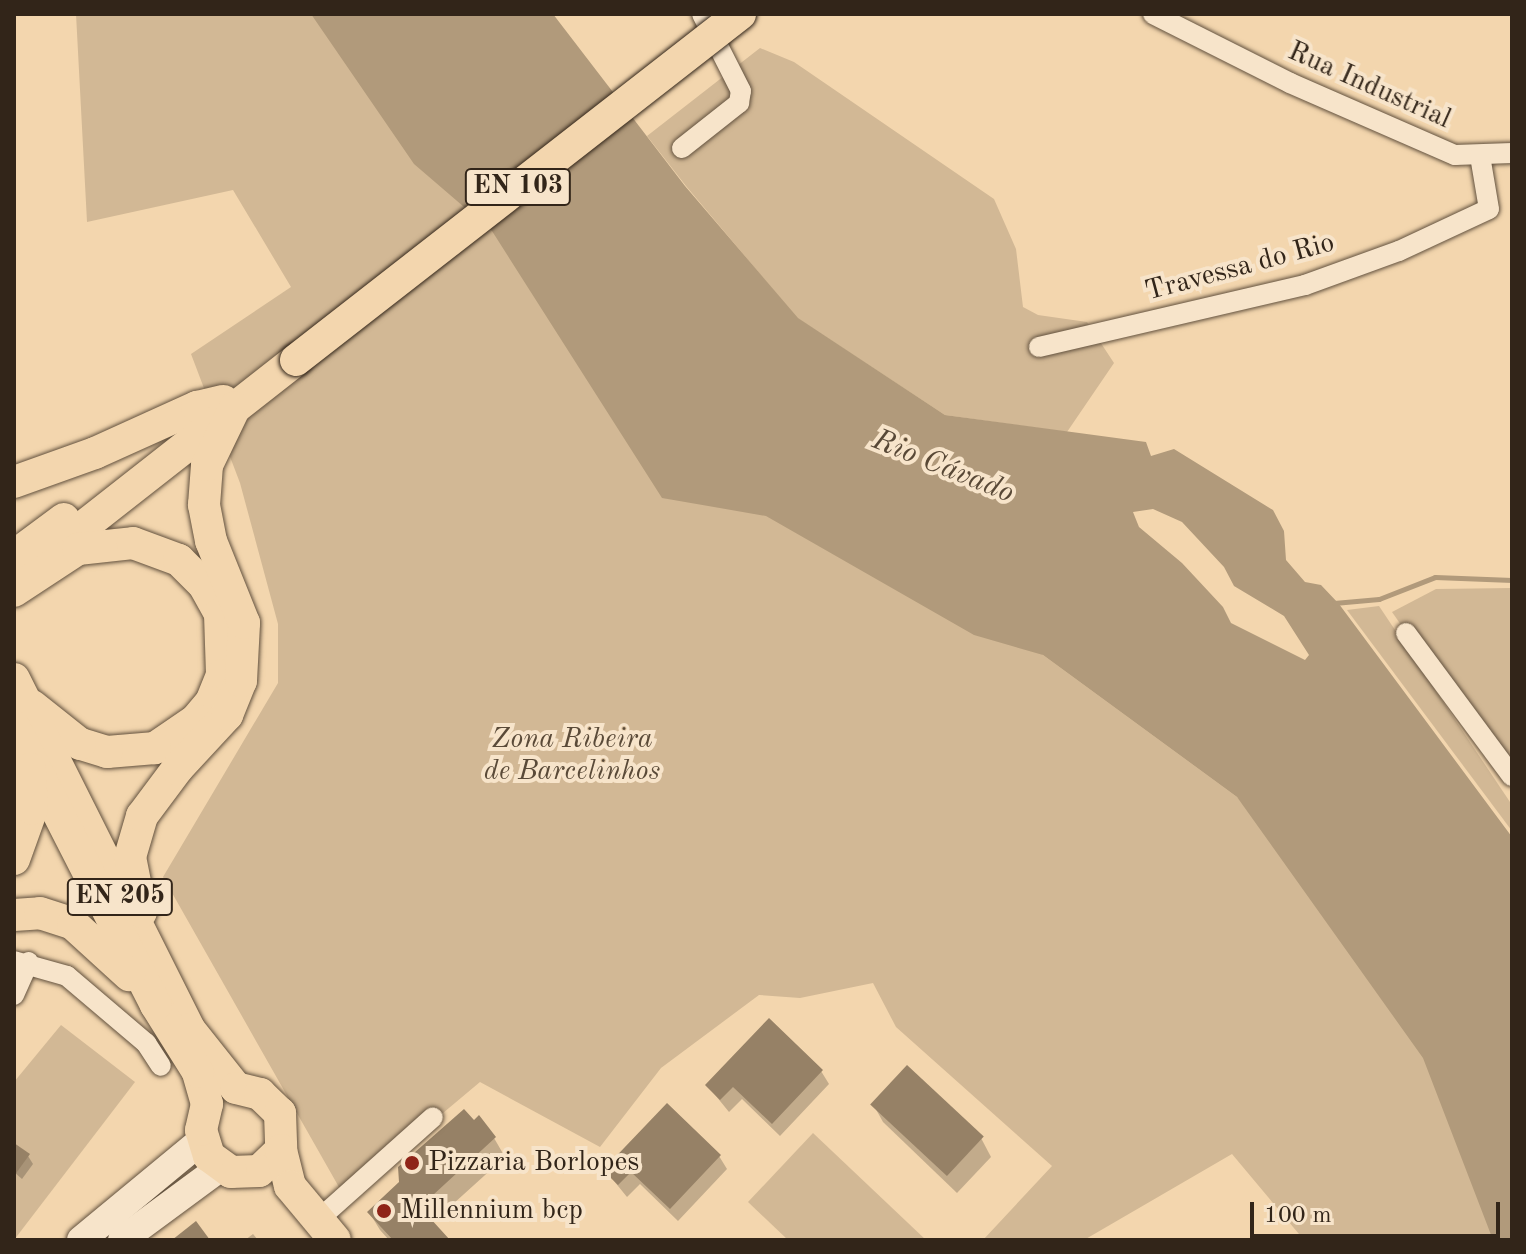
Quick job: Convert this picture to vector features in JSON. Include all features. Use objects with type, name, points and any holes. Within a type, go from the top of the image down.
[{"type":"main road","name":"EN 103","points":[[14,582],[229,404],[718,14]]},
{"type":"main road","name":"EN 103","points":[[293,354],[740,14]]},
{"type":"main road","name":"EN 103","points":[[14,556],[229,404]]},
{"type":"main road","points":[[21,476],[229,404]]},
{"type":"main road","points":[[151,961],[153,946],[137,903],[130,857],[142,816],[227,715],[247,651],[244,623],[211,541],[204,505],[207,465],[229,404]]},
{"type":"main road","points":[[14,591],[78,549],[108,543],[152,547],[179,560],[204,585],[220,614],[225,645],[222,675],[211,702],[196,720],[155,748],[107,752],[80,744],[17,700]]},
{"type":"main road","name":"EN 205","points":[[17,700],[189,1029],[236,1088]]},
{"type":"main road","name":"EN 205","points":[[17,700],[29,758],[156,1005],[198,1072],[207,1104]]},
{"type":"main road","points":[[14,859],[32,809],[29,758]]},
{"type":"main road","points":[[14,915],[40,913],[73,924],[102,946],[156,1005]]},
{"type":"main road","points":[[81,1240],[202,1140],[207,1104],[236,1088],[260,1094],[280,1113],[270,1161]]},
{"type":"main road","points":[[202,1140],[221,1167]]},
{"type":"main road","points":[[122,1240],[221,1167],[270,1161]]},
{"type":"main road","points":[[270,1161],[326,1230]]},
{"type":"street","points":[[682,148],[739,103],[741,91],[702,14]]},
{"type":"street","name":"Rua Industrial","points":[[1153,14],[1290,83],[1441,149],[1480,156],[1512,153]]},
{"type":"street","name":"Travessa do Rio","points":[[1039,347],[1305,285],[1399,251],[1489,209],[1480,156]]},
{"type":"street","points":[[1406,633],[1512,776]]},
{"type":"street","points":[[14,995],[22,962],[67,976],[146,1043],[161,1066]]},
{"type":"street","points":[[326,1230],[433,1117]]},
{"type":"green space","name":"Zona Ribeira de Barcelinhos","points":[[76,14],[317,14],[1043,655],[1237,797],[1447,1037],[1493,1240],[1304,1240],[1232,1154],[1084,1240],[983,1240],[1052,1166],[896,1027],[873,983],[800,998],[759,995],[661,1068],[600,1147],[480,1082],[344,1196],[163,877],[278,683],[278,624],[240,483],[191,354],[291,287],[233,190],[87,222]]},
{"type":"green space","points":[[760,48],[794,62],[994,199],[1016,249],[1023,307],[1038,315],[1087,322],[1114,363],[1067,432],[945,415],[797,318],[686,186],[647,136]]},
{"type":"green space","points":[[1512,588],[1512,784],[1392,612],[1436,589]]},
{"type":"green space","points":[[1379,606],[1512,805],[1512,831],[1347,610]]},
{"type":"green space","points":[[61,1025],[135,1082],[14,1240],[14,1082]]},
{"type":"green space","points":[[813,1133],[926,1240],[788,1240],[748,1202]]},
{"type":"water","name":"Rio Cávado","points":[[311,14],[553,14],[685,186],[798,318],[945,415],[1146,442],[1151,456],[1174,449],[1273,510],[1284,531],[1286,560],[1305,582],[1321,585],[1339,604],[1512,837],[1512,1240],[1493,1240],[1423,1058],[1237,797],[1043,655],[974,635],[766,516],[662,498],[492,231],[414,164]],"holes":[[[1153,509],[1182,522],[1224,567],[1234,586],[1284,616],[1309,655],[1305,660],[1231,623],[1223,607],[1182,563],[1139,527],[1133,512]]]},
{"type":"building","points":[[769,1018],[823,1070],[772,1124],[733,1087],[720,1100],[705,1085]]},
{"type":"building","points":[[907,1065],[984,1137],[947,1176],[870,1104]]},
{"type":"building","points":[[667,1103],[721,1155],[670,1209],[631,1172],[618,1185],[603,1170]]},
{"type":"building","points":[[464,1109],[474,1120],[479,1115],[496,1137],[420,1207],[450,1240],[393,1240],[367,1212],[399,1182],[398,1167]]},
{"type":"building","points":[[14,1143],[30,1154],[14,1176]]},
{"type":"building","points":[[196,1221],[210,1240],[172,1240]]},
{"type":"waterway","points":[[1334,603],[1379,599],[1435,577],[1512,580]]},
{"type":"place","name":"Pizzaria Borlopes","points":[[412,1163]]},
{"type":"place","name":"Millennium bcp","points":[[384,1211]]}]
